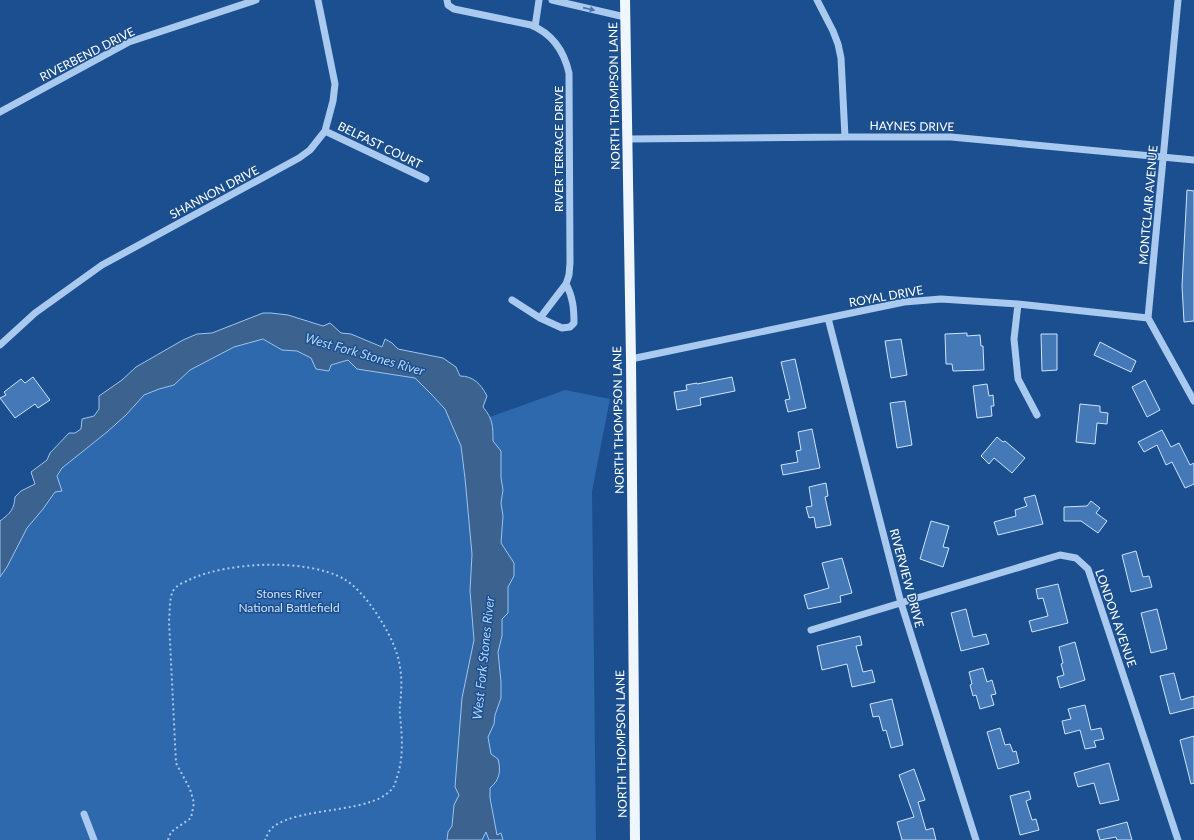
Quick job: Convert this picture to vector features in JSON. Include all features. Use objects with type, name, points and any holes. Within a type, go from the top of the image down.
[{"type":"main road","name":"NORTH THOMPSON LANE","points":[[625,0],[631,359],[635,840]]},
{"type":"street","name":"RIVERBEND DRIVE","points":[[0,112],[129,42],[256,0]]},
{"type":"street","name":"SHANNON DRIVE","points":[[0,345],[35,313],[102,265],[300,158],[310,150],[325,130],[333,101],[335,84],[318,0]]},
{"type":"street","name":"RIVER TERRACE DRIVE","points":[[447,0],[448,5],[454,9],[535,27],[542,30],[559,47],[564,55],[569,73],[569,275],[566,284],[540,318]]},
{"type":"street","points":[[535,27],[539,0]]},
{"type":"street","points":[[552,0],[625,18]]},
{"type":"street","points":[[817,0],[833,31],[841,58],[845,137]]},
{"type":"street","name":"MONTCLAIR AVENUE","points":[[1148,318],[1178,0]]},
{"type":"street","name":"BELFAST COURT","points":[[325,130],[426,179]]},
{"type":"street","name":"HAYNES DRIVE","points":[[628,139],[845,137],[951,138],[1194,160]]},
{"type":"street","points":[[512,300],[540,318],[562,328],[570,327],[574,323],[574,307],[566,284]]},
{"type":"street","name":"ROYAL DRIVE","points":[[631,359],[904,302],[940,298],[1018,304],[1148,318]]},
{"type":"street","points":[[1018,304],[1014,339],[1018,379],[1037,416]]},
{"type":"street","name":"RIVERVIEW DRIVE","points":[[828,318],[901,603],[976,840]]},
{"type":"street","points":[[1148,318],[1194,400]]},
{"type":"street","name":"LONDON AVENUE","points":[[811,630],[1060,555],[1076,558],[1088,569],[1178,840]]},
{"type":"street","points":[[84,814],[94,840]]},
{"type":"path","points":[[168,840],[171,832],[191,818],[194,803],[190,789],[176,763],[169,621],[173,590],[180,584],[202,574],[253,565],[278,565],[328,572],[344,579],[357,588],[388,631],[397,654],[401,675],[399,712],[403,748],[400,767],[394,786],[383,796],[363,804],[307,814],[286,820],[272,828],[265,840]]},
{"type":"green space","name":"Stones River National Battlefield","points":[[262,339],[278,348],[297,351],[308,356],[348,360],[357,369],[415,378],[462,427],[565,390],[610,399],[592,491],[596,840],[0,840],[0,577],[7,567],[27,528],[41,511],[62,468],[107,432],[126,415],[144,395],[174,385],[190,370],[234,347]]},
{"type":"water","name":"West Fork Stones River","points":[[263,313],[288,315],[323,326],[330,323],[341,333],[351,334],[382,347],[385,339],[398,349],[443,358],[456,367],[460,376],[473,379],[482,388],[487,396],[483,407],[489,415],[492,423],[493,441],[501,451],[501,478],[503,490],[501,503],[503,516],[501,543],[514,563],[514,576],[508,587],[508,613],[502,619],[502,636],[498,652],[501,698],[495,715],[494,724],[488,737],[491,754],[498,759],[499,763],[499,775],[496,782],[490,788],[490,798],[497,835],[501,833],[503,840],[489,840],[486,832],[482,840],[447,840],[448,832],[452,826],[454,805],[459,795],[455,787],[462,698],[474,640],[470,591],[472,554],[461,446],[445,409],[415,378],[357,369],[348,360],[331,365],[329,371],[316,369],[311,358],[297,351],[282,350],[263,339],[234,347],[190,370],[174,385],[144,395],[126,415],[107,432],[62,468],[57,476],[62,491],[55,492],[27,528],[7,567],[0,577],[0,521],[7,516],[11,510],[14,505],[15,497],[21,491],[35,484],[31,472],[47,460],[50,453],[69,433],[75,433],[81,429],[82,419],[94,416],[99,409],[99,396],[122,380],[136,367],[183,340],[197,334],[212,333]]},
{"type":"building","points":[[1187,190],[1194,191],[1194,321],[1184,322],[1182,286]]},
{"type":"building","points":[[967,333],[967,336],[980,335],[981,346],[983,346],[984,370],[953,371],[952,364],[946,364],[945,334]]},
{"type":"building","points":[[1041,334],[1057,334],[1057,370],[1042,371]]},
{"type":"building","points":[[901,339],[907,375],[891,378],[885,341]]},
{"type":"building","points":[[1100,342],[1136,361],[1131,372],[1094,355]]},
{"type":"building","points":[[795,359],[806,408],[788,412],[785,400],[790,399],[781,362]]},
{"type":"building","points":[[33,377],[50,400],[38,408],[35,404],[15,418],[0,398],[6,395],[4,392],[21,379],[25,383]]},
{"type":"building","points":[[732,377],[735,391],[700,398],[701,405],[677,410],[674,392],[687,390],[686,385]]},
{"type":"building","points":[[1145,380],[1160,410],[1147,417],[1132,387]]},
{"type":"building","points":[[987,384],[989,396],[993,395],[994,406],[991,406],[992,416],[977,418],[973,386]]},
{"type":"building","points":[[905,401],[912,445],[897,448],[890,403]]},
{"type":"building","points":[[1080,404],[1100,406],[1100,412],[1108,413],[1107,424],[1097,423],[1095,444],[1076,442]]},
{"type":"building","points":[[812,429],[820,468],[783,475],[781,465],[798,462],[796,451],[801,450],[798,432]]},
{"type":"building","points":[[1162,430],[1171,447],[1179,443],[1190,465],[1194,463],[1194,484],[1185,488],[1172,462],[1166,465],[1157,445],[1144,452],[1138,442]]},
{"type":"building","points":[[997,437],[1003,442],[1005,441],[1025,458],[1012,473],[994,458],[989,464],[981,456]]},
{"type":"building","points":[[826,483],[828,496],[825,497],[831,525],[816,528],[814,517],[809,518],[806,507],[812,506],[809,487]]},
{"type":"building","points":[[1035,495],[1043,524],[998,535],[994,522],[1016,516],[1015,510],[1027,506],[1024,498]]},
{"type":"building","points":[[1091,501],[1100,508],[1096,513],[1107,521],[1098,533],[1081,521],[1064,521],[1064,507],[1087,506]]},
{"type":"building","points":[[931,521],[949,526],[943,547],[949,548],[943,567],[920,559]]},
{"type":"building","points":[[1136,551],[1143,577],[1149,576],[1152,587],[1131,592],[1122,555]]},
{"type":"building","points":[[842,558],[852,593],[840,596],[841,602],[808,609],[804,595],[829,588],[822,563]]},
{"type":"building","points":[[1058,584],[1068,623],[1032,632],[1029,621],[1048,616],[1043,598],[1038,599],[1036,589]]},
{"type":"building","points":[[966,609],[973,637],[986,634],[989,644],[961,651],[951,613]]},
{"type":"building","points":[[1157,609],[1167,649],[1151,653],[1141,613]]},
{"type":"building","points":[[860,636],[862,645],[856,646],[863,672],[872,670],[875,682],[852,687],[847,664],[822,670],[817,646]]},
{"type":"building","points":[[1075,642],[1085,680],[1060,688],[1057,677],[1064,675],[1059,647]]},
{"type":"building","points":[[983,668],[987,682],[992,680],[996,694],[991,695],[994,705],[980,709],[976,695],[973,696],[969,672]]},
{"type":"building","points":[[1174,673],[1181,700],[1194,696],[1194,708],[1170,714],[1160,676]]},
{"type":"building","points":[[892,699],[903,745],[891,748],[886,730],[883,731],[879,716],[873,717],[870,704]]},
{"type":"building","points":[[1085,705],[1091,730],[1101,728],[1104,739],[1094,741],[1096,747],[1085,749],[1080,730],[1065,734],[1062,721],[1071,719],[1068,709]]},
{"type":"building","points":[[1000,728],[1005,745],[1010,744],[1013,752],[1016,751],[1019,763],[998,769],[987,732]]},
{"type":"building","points":[[1194,736],[1194,783],[1191,784],[1180,740]]},
{"type":"building","points":[[1109,763],[1119,800],[1100,804],[1094,783],[1078,787],[1074,773]]},
{"type":"building","points":[[914,769],[925,800],[918,802],[926,830],[933,828],[936,840],[902,840],[897,822],[914,817],[899,775]]},
{"type":"building","points":[[1029,791],[1031,799],[1026,801],[1032,820],[1036,819],[1039,830],[1020,835],[1010,796]]},
{"type":"building","points":[[1127,822],[1132,840],[1117,840],[1116,837],[1100,840],[1097,830]]}]
